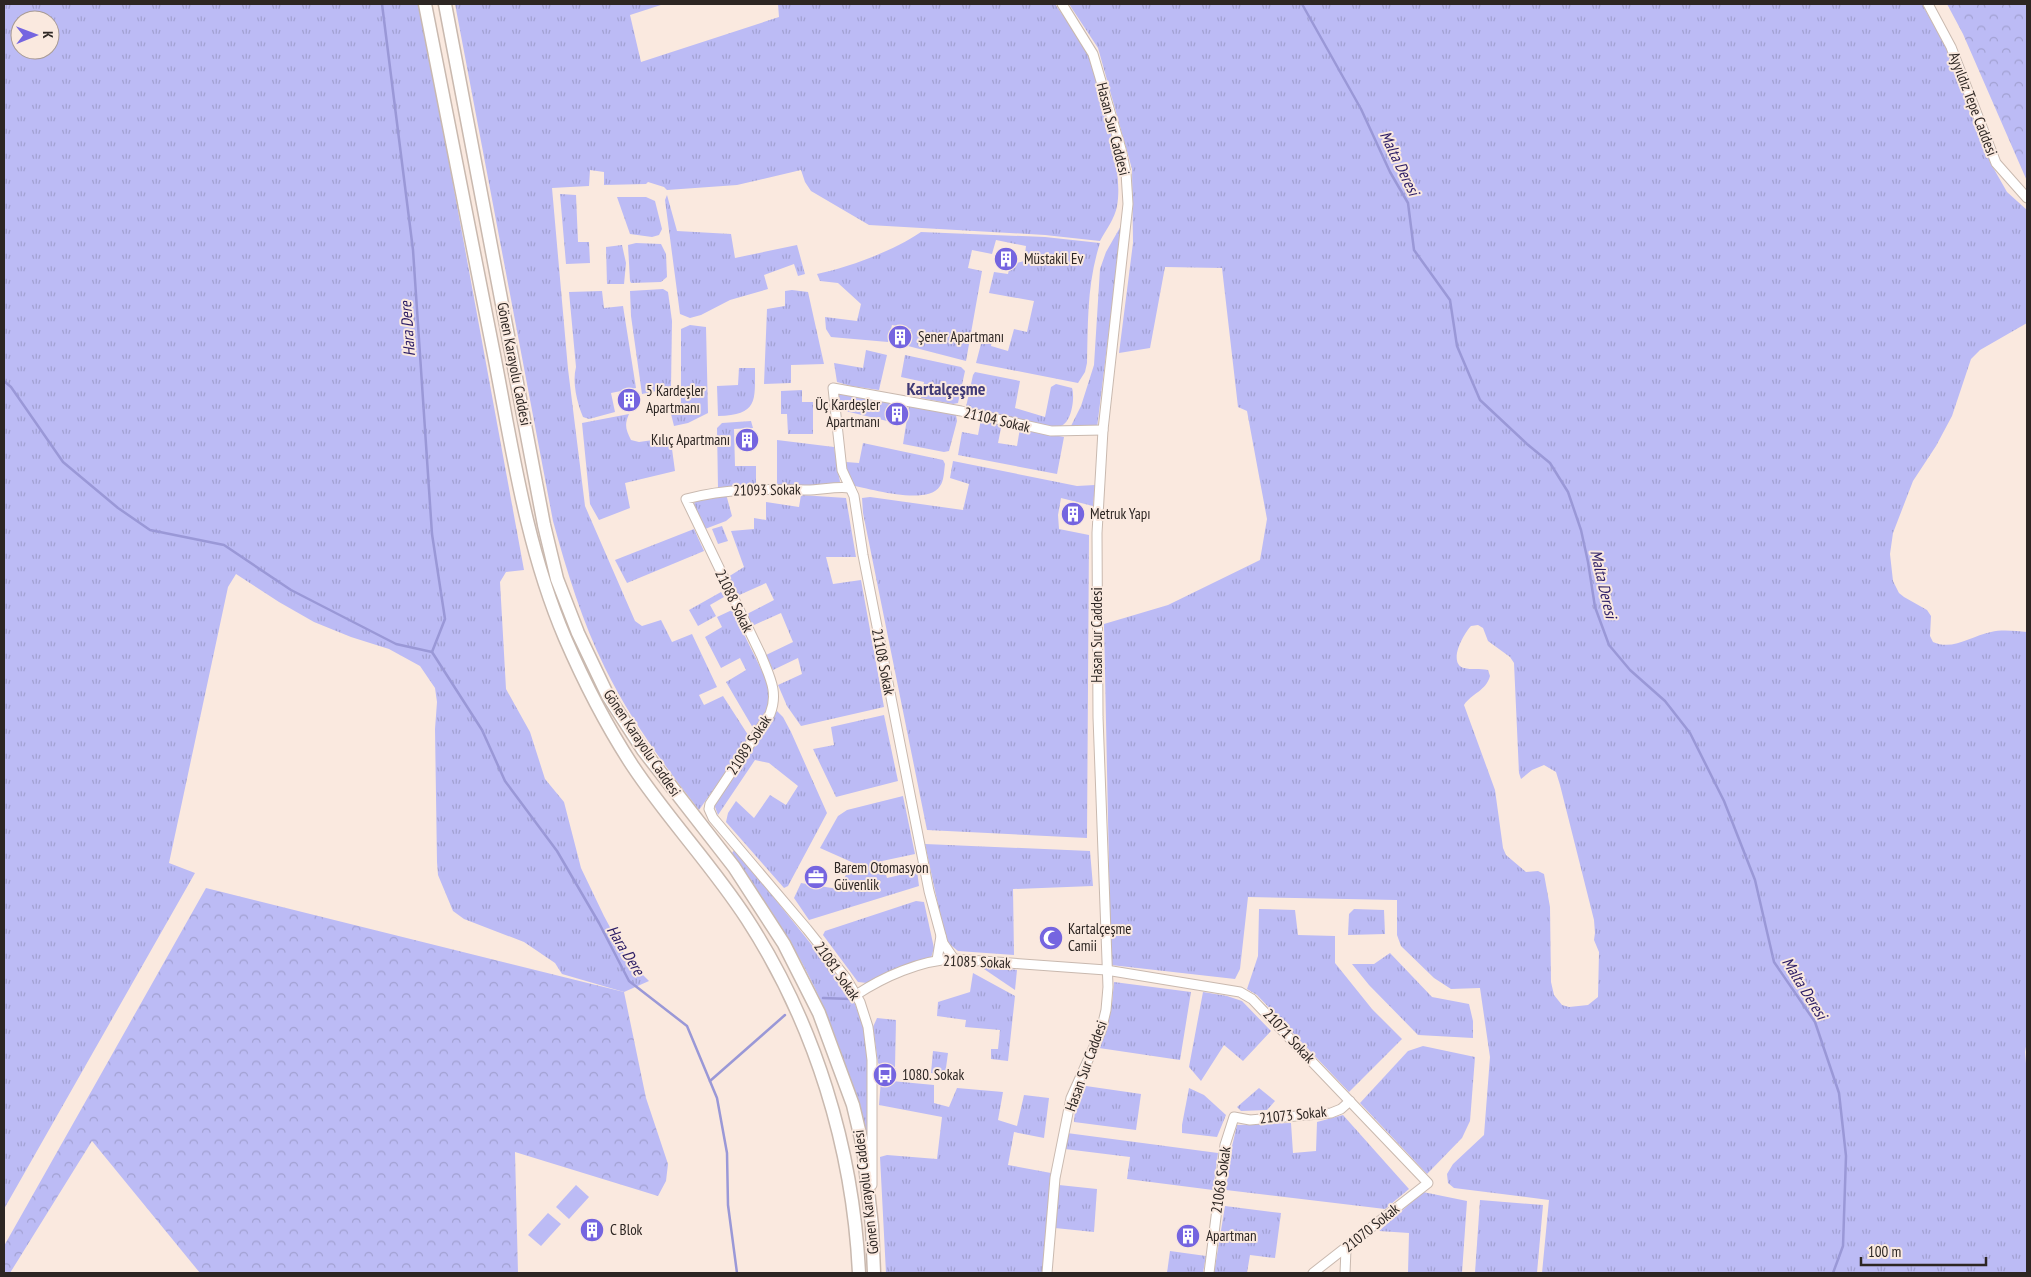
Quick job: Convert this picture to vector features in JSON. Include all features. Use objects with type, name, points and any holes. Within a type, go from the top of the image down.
[{"type":"highway","name":"Gönen Karayolu Caddesi","points":[[425,4],[519,485],[544,586],[577,665],[609,726],[634,766],[747,919],[788,990],[821,1072],[834,1113],[852,1198],[859,1273]]},
{"type":"highway","name":"Gönen Karayolu Caddesi","points":[[445,4],[544,525],[557,579],[578,633],[608,696],[643,750],[734,867],[784,944],[819,1013],[853,1105],[863,1148],[872,1226],[874,1273]]},
{"type":"street","name":"Hasan Sur Caddesi","points":[[1047,1273],[1055,1178],[1071,1098],[1101,1031],[1108,987],[1098,717],[1096,533],[1103,430],[1128,204],[1126,173],[1121,149],[1093,54],[1062,4]]},
{"type":"street","name":"Ayyıldız Tepe Caddesi","points":[[1928,4],[1951,47],[1996,163],[2027,198]]},
{"type":"street","name":"21104 Sokak","points":[[833,388],[961,411],[1050,431],[1103,430]]},
{"type":"street","name":"21108 Sokak","points":[[833,388],[842,470],[855,504],[863,555],[928,891],[941,936],[949,954],[954,959]]},
{"type":"street","name":"21093 Sokak","points":[[686,498],[714,492],[760,488],[812,490],[850,488]]},
{"type":"street","name":"21088 Sokak","points":[[686,498],[764,663],[774,694],[774,705]]},
{"type":"street","name":"21089 Sokak","points":[[722,785],[770,714],[774,705]]},
{"type":"street","name":"21081 Sokak","points":[[722,785],[710,804],[709,809],[713,818],[846,978],[856,995],[868,1027],[872,1060],[872,1226]]},
{"type":"street","name":"21108 Sokak","points":[[937,960],[941,936]]},
{"type":"street","name":"21085 Sokak","points":[[856,995],[884,978],[937,960],[954,959],[1106,970]]},
{"type":"street","name":"21071 Sokak","points":[[1106,970],[1240,992],[1252,998],[1428,1183]]},
{"type":"street","name":"21073 Sokak","points":[[1234,1117],[1250,1120],[1331,1113],[1340,1110],[1350,1101]]},
{"type":"street","name":"21068 Sokak","points":[[1209,1273],[1225,1145],[1234,1117]]},
{"type":"street","name":"21070 Sokak","points":[[1313,1273],[1428,1183]]},
{"type":"street","points":[[1345,1273],[1346,1249]]},
{"type":"green space","points":[[4,4],[420,4],[524,570],[506,572],[500,582],[506,689],[530,732],[545,779],[564,802],[581,868],[604,916],[627,959],[649,981],[624,992],[562,974],[555,963],[524,942],[464,919],[453,911],[438,875],[435,729],[437,702],[435,688],[420,666],[389,649],[351,637],[314,622],[236,574],[228,587],[169,863],[195,873],[4,1209]]},
{"type":"green space","points":[[455,4],[664,4],[630,15],[641,62],[779,17],[778,4],[1055,4],[1082,43],[1092,63],[1098,82],[1110,126],[1118,191],[1114,215],[1100,241],[1045,235],[869,225],[811,191],[805,182],[801,170],[737,185],[667,190],[664,187],[648,182],[646,184],[604,185],[604,172],[590,170],[589,186],[552,188],[568,369],[585,506],[635,621],[642,626],[661,620],[672,642],[692,634],[717,687],[699,695],[704,705],[723,696],[750,738],[699,810],[648,741],[615,687],[589,632],[564,559],[553,521]]},
{"type":"green space","points":[[1069,4],[1922,4],[1948,51],[1990,162],[2007,192],[2027,210],[2027,323],[1980,350],[1971,359],[1952,416],[1936,446],[1913,481],[1893,533],[1890,554],[1893,581],[1899,593],[1927,610],[1931,616],[1930,636],[1933,642],[1948,645],[1995,631],[2027,632],[2027,1041],[2025,1052],[2027,1075],[2027,1273],[1542,1273],[1549,1200],[1454,1188],[1448,1183],[1447,1174],[1453,1164],[1484,1135],[1490,1057],[1480,988],[1451,989],[1434,978],[1401,946],[1397,935],[1397,900],[1248,897],[1240,969],[1235,979],[1111,965],[1104,624],[1168,605],[1260,560],[1267,519],[1247,411],[1238,407],[1222,268],[1165,267],[1150,348],[1119,353],[1133,243],[1132,169],[1098,48]],"holes":[[[1478,625],[1483,628],[1488,641],[1510,657],[1514,663],[1519,773],[1521,779],[1532,770],[1544,765],[1556,772],[1560,785],[1594,920],[1594,940],[1599,952],[1598,997],[1588,1005],[1569,1007],[1562,1005],[1554,995],[1551,982],[1550,907],[1544,874],[1538,871],[1526,872],[1506,855],[1503,848],[1495,790],[1464,705],[1482,689],[1490,676],[1488,670],[1464,668],[1459,665],[1457,660],[1458,648],[1471,626]]]},
{"type":"green space","points":[[1947,4],[2027,4],[2027,181],[1963,34]]},
{"type":"green space","points":[[560,194],[576,195],[578,242],[589,242],[590,263],[566,264]]},
{"type":"green space","points":[[667,195],[677,231],[731,234],[735,258],[797,245],[805,274],[798,276],[794,264],[764,275],[768,289],[730,300],[701,315],[690,318],[680,314],[665,200]]},
{"type":"green space","points":[[617,197],[646,197],[655,201],[662,229],[659,235],[652,237],[630,234]]},
{"type":"green space","points":[[1122,224],[1097,428],[1071,426],[1081,406],[1094,365],[1100,269],[1106,252]]},
{"type":"green space","points":[[921,232],[1045,237],[1100,243],[1090,288],[1087,363],[1085,372],[1078,383],[976,363],[982,340],[992,340],[991,346],[1008,351],[1014,329],[1027,332],[1034,301],[989,293],[994,272],[1008,274],[1010,265],[1024,261],[1026,246],[996,240],[992,254],[972,250],[968,268],[982,271],[966,361],[908,346],[911,329],[892,325],[888,342],[831,337],[826,329],[825,317],[857,321],[861,304],[838,283],[820,281],[817,274],[871,258],[898,246]]},
{"type":"green space","points":[[636,243],[661,244],[666,254],[667,277],[661,282],[631,283],[628,245]]},
{"type":"green space","points":[[622,245],[626,263],[624,284],[607,284],[606,247]]},
{"type":"green space","points":[[663,289],[668,292],[672,321],[671,388],[642,394],[631,316],[630,291]]},
{"type":"green space","points":[[602,291],[604,308],[623,306],[636,388],[611,393],[615,412],[589,419],[583,417],[576,392],[576,367],[569,292]]},
{"type":"green space","points":[[785,291],[808,292],[824,364],[791,365],[791,383],[764,384],[767,309],[785,306]]},
{"type":"green space","points":[[690,325],[706,327],[708,413],[688,423],[674,426],[670,410],[681,404],[681,329]]},
{"type":"green space","points":[[866,350],[887,355],[879,390],[837,382],[834,363],[863,368]]},
{"type":"green space","points":[[905,355],[961,367],[965,371],[958,403],[953,404],[921,398],[924,382],[901,377]]},
{"type":"green space","points":[[739,368],[755,368],[755,389],[751,404],[741,413],[718,416],[717,386],[738,385]]},
{"type":"green space","points":[[975,372],[1020,381],[1015,408],[1045,417],[1051,387],[1056,384],[1072,388],[1073,403],[1068,420],[1061,426],[1053,427],[966,407]]},
{"type":"green space","points":[[802,390],[802,402],[813,402],[813,434],[788,434],[787,414],[781,414],[781,391]]},
{"type":"green space","points":[[838,391],[890,403],[887,421],[841,410]]},
{"type":"green space","points":[[909,406],[956,415],[957,421],[949,451],[944,452],[903,444]]},
{"type":"green space","points":[[629,414],[626,427],[631,440],[639,442],[660,439],[672,449],[675,471],[625,483],[630,508],[599,520],[590,504],[582,423]]},
{"type":"green space","points":[[981,419],[1002,423],[998,443],[1017,446],[1020,428],[1064,437],[1057,474],[958,455],[962,432],[978,435]]},
{"type":"green space","points":[[751,421],[753,428],[734,429],[735,466],[756,466],[756,486],[718,488],[717,428],[722,423]]},
{"type":"green space","points":[[777,440],[834,447],[840,482],[814,486],[777,485]]},
{"type":"green space","points":[[863,443],[943,460],[945,464],[944,476],[940,486],[934,492],[912,496],[851,485],[846,462],[859,463]]},
{"type":"green space","points":[[953,461],[1077,486],[1095,485],[1093,506],[1061,498],[1058,515],[1059,529],[1089,535],[1087,838],[927,830],[863,513],[862,498],[870,497],[963,510],[969,484],[950,478]]},
{"type":"green space","points":[[726,494],[732,516],[726,521],[705,529],[694,505],[695,499]]},
{"type":"green space","points":[[801,495],[846,498],[856,557],[826,557],[833,584],[861,580],[884,707],[801,726],[787,706],[778,685],[802,674],[798,658],[773,670],[766,655],[793,642],[781,613],[752,626],[747,614],[774,600],[766,583],[737,596],[728,577],[744,567],[731,531],[754,529],[754,518],[766,520],[766,502],[799,507]]},
{"type":"green space","points":[[722,526],[728,541],[718,544],[712,529]]},
{"type":"green space","points":[[694,529],[704,551],[627,583],[615,560]]},
{"type":"green space","points":[[721,592],[724,597],[710,605],[716,616],[698,626],[689,610]]},
{"type":"green space","points":[[732,610],[768,683],[769,702],[758,728],[753,728],[726,682],[746,670],[740,658],[721,668],[705,637],[722,627],[717,617]]},
{"type":"green space","points":[[777,711],[783,717],[791,732],[827,813],[788,886],[784,888],[726,822],[728,813],[736,801],[754,818],[770,795],[786,805],[798,786],[769,763],[755,760],[718,815],[715,807],[715,802],[745,762]]},
{"type":"green space","points":[[884,715],[898,781],[836,797],[813,749],[834,745],[831,727]]},
{"type":"green space","points":[[903,796],[915,854],[882,861],[887,878],[917,871],[919,886],[809,920],[794,898],[801,883],[838,889],[847,873],[856,864],[820,848],[838,816],[847,810]]},
{"type":"green space","points":[[925,844],[1090,851],[1093,886],[1013,889],[1014,955],[958,951],[948,943],[943,928]]},
{"type":"green space","points":[[735,849],[851,994],[864,1027],[869,1076],[868,1147],[846,1068],[816,991],[783,930],[732,853]]},
{"type":"green space","points":[[206,888],[624,992],[646,1098],[668,1164],[666,1181],[658,1196],[515,1152],[518,1273],[200,1273],[92,1141],[10,1273],[4,1273],[4,1246]]},
{"type":"green space","points":[[916,901],[924,902],[934,948],[931,958],[867,983],[858,982],[823,935],[825,931]]},
{"type":"green space","points":[[1259,909],[1295,910],[1298,935],[1335,936],[1335,963],[1372,1009],[1402,1039],[1349,1092],[1257,995],[1247,989],[1258,956]]},
{"type":"green space","points":[[1354,909],[1384,910],[1385,934],[1348,935],[1349,914]]},
{"type":"green space","points":[[1390,953],[1432,997],[1469,1004],[1473,1021],[1473,1038],[1418,1035],[1369,985],[1352,964],[1374,964]]},
{"type":"green space","points":[[983,966],[1017,970],[1015,990],[984,969]]},
{"type":"green space","points":[[973,973],[1015,996],[1008,1061],[991,1059],[991,1049],[998,1049],[1000,1030],[965,1027],[966,1020],[937,1016],[938,1002],[970,992]]},
{"type":"green space","points":[[1114,982],[1191,992],[1180,1060],[1099,1048],[1112,1003]]},
{"type":"green space","points":[[1203,992],[1242,1001],[1271,1031],[1243,1061],[1224,1045],[1201,1081],[1189,1067]]},
{"type":"green space","points":[[877,1018],[896,1020],[895,1067],[878,1063],[873,1027]]},
{"type":"green space","points":[[1423,1046],[1475,1057],[1470,1121],[1462,1138],[1427,1174],[1360,1103],[1408,1051]]},
{"type":"green space","points":[[933,1051],[948,1053],[945,1075],[931,1073]]},
{"type":"green space","points":[[881,1080],[934,1085],[934,1103],[949,1107],[957,1088],[1003,1092],[998,1120],[1017,1126],[1024,1095],[1049,1098],[1044,1138],[1014,1132],[1008,1165],[1051,1173],[1043,1273],[886,1273],[880,1157],[887,1155],[937,1159],[942,1117],[879,1105]]},
{"type":"green space","points":[[1086,1086],[1141,1094],[1136,1130],[1074,1122],[1076,1099]]},
{"type":"green space","points":[[1189,1088],[1204,1095],[1226,1115],[1217,1137],[1182,1133]]},
{"type":"green space","points":[[1259,1088],[1275,1101],[1267,1110],[1241,1111],[1237,1107]]},
{"type":"green space","points":[[1343,1115],[1409,1189],[1385,1209],[1226,1190],[1230,1155],[1237,1125],[1291,1123],[1293,1153],[1316,1151],[1317,1122]]},
{"type":"green space","points":[[1067,1133],[1218,1153],[1213,1190],[1127,1179],[1130,1157],[1065,1149]]},
{"type":"green space","points":[[576,1185],[589,1197],[569,1219],[556,1207]]},
{"type":"green space","points":[[1059,1185],[1097,1189],[1094,1232],[1055,1228]]},
{"type":"green space","points":[[1423,1192],[1467,1201],[1462,1273],[1408,1272],[1409,1233],[1379,1231]]},
{"type":"green space","points":[[1480,1200],[1543,1205],[1537,1273],[1475,1273]]},
{"type":"green space","points":[[1225,1206],[1281,1213],[1275,1258],[1250,1255],[1247,1273],[1214,1273]]},
{"type":"green space","points":[[548,1213],[561,1224],[541,1246],[528,1235]]},
{"type":"green space","points":[[1170,1251],[1206,1256],[1203,1273],[1167,1273]]},
{"type":"waterway","name":"Hara Dere","points":[[382,4],[413,250],[432,534],[445,619],[432,652]]},
{"type":"waterway","name":"Malta Deresi","points":[[1302,4],[1361,109],[1390,172],[1408,203],[1414,250],[1450,300],[1457,346],[1480,400],[1550,463],[1568,492],[1581,530],[1595,607],[1609,645],[1630,670],[1665,701],[1690,733],[1724,801],[1755,880],[1774,962],[1815,1022],[1839,1093],[1846,1156],[1843,1246],[1833,1273]]},
{"type":"waterway","name":"Hara Dere","points":[[4,381],[11,387],[63,462],[118,508],[150,530],[224,545],[291,590],[396,644],[432,652],[482,730],[505,781],[557,851],[599,923],[629,981],[687,1026],[717,1098],[727,1153],[728,1205],[737,1273]]},
{"type":"waterway","points":[[823,998],[851,999]]},
{"type":"waterway","points":[[710,1081],[785,1015]]},
{"type":"place","name":"Müstakil Ev","points":[[1006,259]]},
{"type":"place","name":"Şener Apartmanı","points":[[900,337]]},
{"type":"place","name":"5 Kardeşler Apartmanı","points":[[629,400]]},
{"type":"place","name":"Üç Kardeşler Apartmanı","points":[[897,414]]},
{"type":"place","name":"Kılıç Apartmanı","points":[[747,440]]},
{"type":"place","name":"Metruk Yapı","points":[[1073,514]]},
{"type":"place","name":"Barem Otomasyon Güvenlik","points":[[816,877]]},
{"type":"place","name":"Kartalçeşme Camii","points":[[1051,938]]},
{"type":"place","name":"1080. Sokak","points":[[885,1075]]},
{"type":"place","name":"C Blok","points":[[592,1230]]},
{"type":"place","name":"Apartman","points":[[1188,1236]]},
{"type":"district","name":"Kartalçeşme","points":[[946,389]]}]
